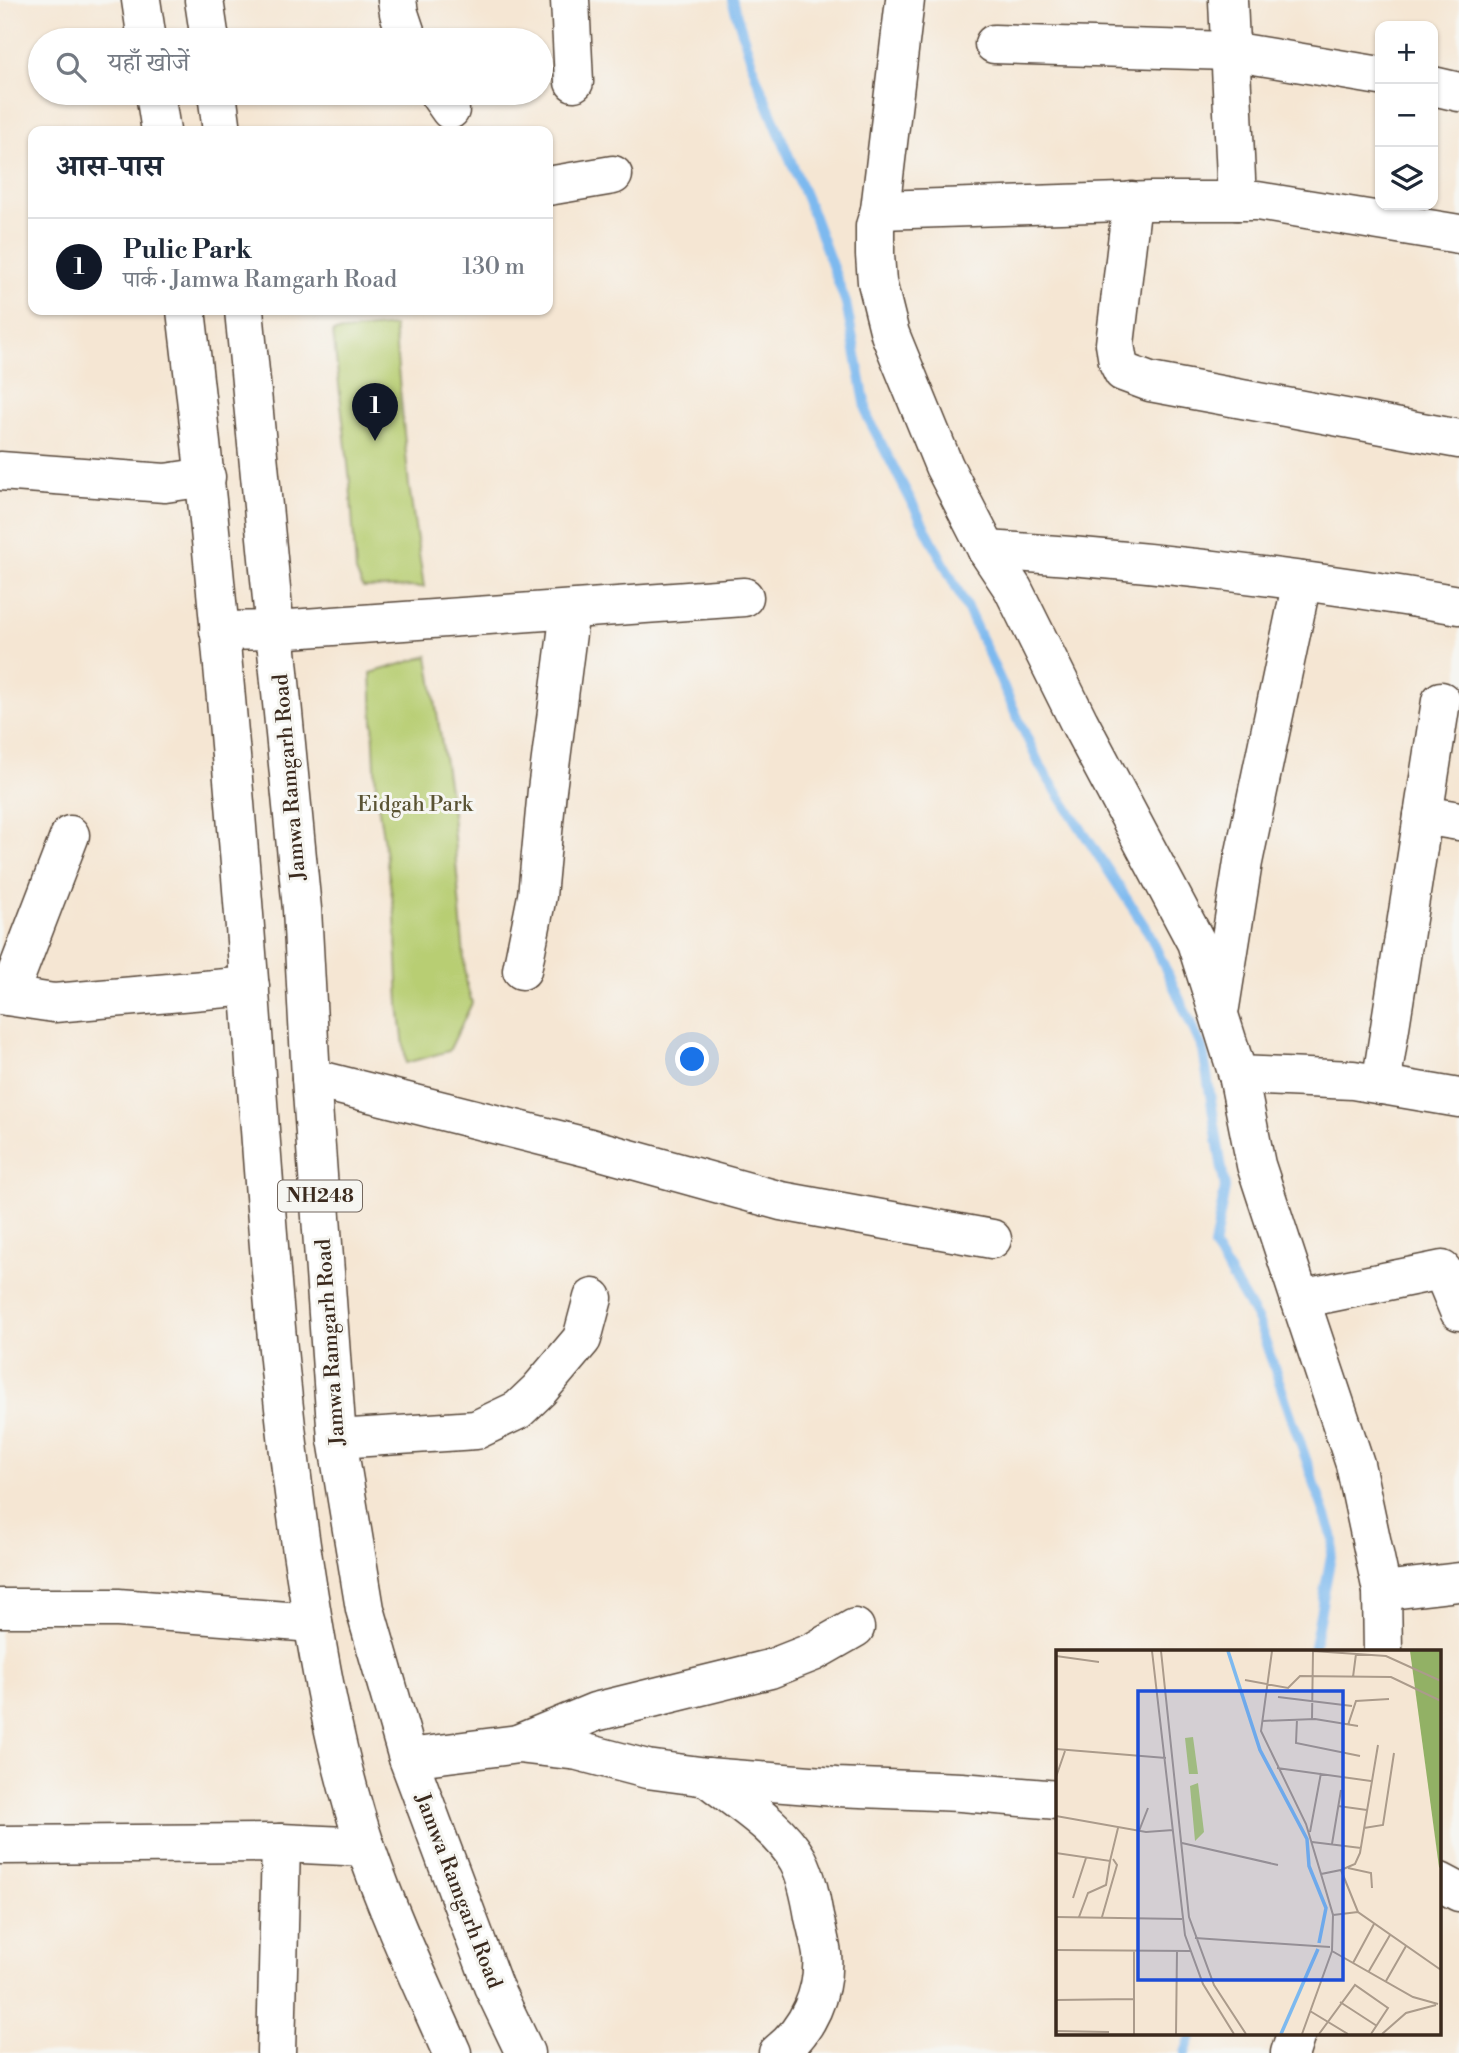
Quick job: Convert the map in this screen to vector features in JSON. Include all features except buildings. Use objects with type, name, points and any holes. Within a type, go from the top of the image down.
[{"type":"main road","points":[[141,0],[145,28]]},
{"type":"main road","points":[[204,0],[208,28]]},
{"type":"main road","points":[[397,0],[404,28]]},
{"type":"main road","points":[[570,0],[573,82]]},
{"type":"main road","points":[[905,0],[880,210],[874,226],[877,282],[890,334],[943,466],[987,550],[1013,589],[1079,722],[1196,942],[1238,1075],[1256,1165],[1355,1464],[1382,1591],[1383,1650]]},
{"type":"main road","points":[[1228,0],[1237,201]]},
{"type":"main road","points":[[994,44],[1230,51],[1375,75]]},
{"type":"main road","points":[[1438,87],[1459,92]]},
{"type":"main road","points":[[157,105],[160,126]]},
{"type":"main road","points":[[219,105],[221,126]]},
{"type":"main road","points":[[553,185],[613,175]]},
{"type":"main road","points":[[880,210],[1132,201],[1257,201],[1459,234]]},
{"type":"main road","points":[[1132,201],[1115,344],[1123,372],[1150,382],[1459,439]]},
{"type":"main road","name":"NH248","points":[[187,315],[206,477],[250,985],[273,1306],[289,1462],[313,1623],[335,1737],[366,1847],[403,1944],[452,2053]]},
{"type":"main road","name":"Jamwa Ramgarh Road","points":[[244,315],[302,909],[311,1078],[337,1440],[365,1609],[408,1758],[493,1986],[525,2053]]},
{"type":"main road","points":[[0,471],[165,483],[206,477]]},
{"type":"main road","points":[[987,550],[1112,558],[1302,581],[1459,605]]},
{"type":"main road","points":[[1219,1012],[1243,862],[1302,581]]},
{"type":"main road","points":[[219,631],[276,630],[744,597]]},
{"type":"main road","points":[[522,970],[537,896],[547,790],[570,610]]},
{"type":"main road","points":[[1381,1085],[1441,818],[1441,701]]},
{"type":"main road","points":[[70,835],[4,996],[54,1003],[250,985]]},
{"type":"main road","points":[[1238,1075],[1353,1080],[1459,1098]]},
{"type":"main road","points":[[311,1078],[590,1148],[780,1201],[992,1240]]},
{"type":"main road","points":[[1300,1300],[1451,1267],[1459,1311]]},
{"type":"main road","points":[[337,1440],[476,1430],[517,1410],[539,1390],[582,1339],[593,1298]]},
{"type":"main road","points":[[1382,1591],[1459,1582]]},
{"type":"main road","points":[[0,1608],[118,1608],[313,1623]]},
{"type":"main road","points":[[518,1744],[595,1712],[770,1669],[813,1652],[856,1628]]},
{"type":"main road","points":[[408,1758],[518,1744],[578,1751],[647,1769],[707,1777],[1056,1800]]},
{"type":"main road","points":[[707,1777],[775,1830],[798,1861],[810,1897],[822,1955],[820,1991],[807,2021],[791,2043],[778,2053]]},
{"type":"main road","points":[[276,2053],[281,1843]]},
{"type":"main road","points":[[0,1845],[281,1843],[366,1847]]},
{"type":"main road","points":[[1442,1883],[1459,1892]]},
{"type":"main road","points":[[1290,2053],[1295,2036]]},
{"type":"green space","points":[[394,326],[409,486],[424,587],[363,588],[356,572],[350,482],[333,332]]},
{"type":"green space","name":"Eidgah Park","points":[[428,656],[451,802],[466,982],[472,1003],[449,1051],[406,1063],[399,1005],[395,916],[376,791],[371,673]]},
{"type":"waterway","points":[[732,0],[757,79],[846,303],[868,418],[969,612],[1040,766],[1149,933],[1203,1050],[1225,1188],[1214,1247],[1258,1321],[1334,1540],[1313,1650]]},
{"type":"waterway","points":[[1185,2053],[1191,2036]]},
{"type":"place","name":"Pulic Park","points":[[375,441]]}]
